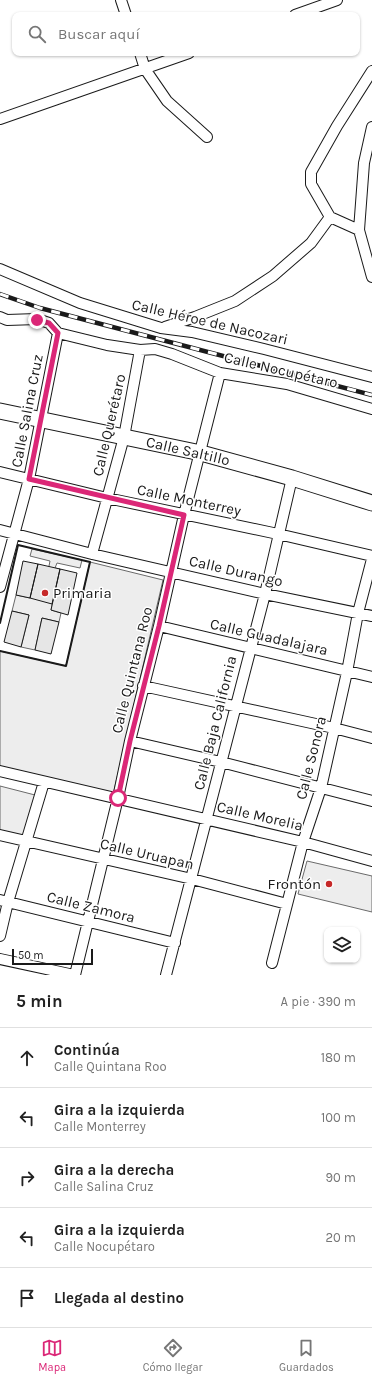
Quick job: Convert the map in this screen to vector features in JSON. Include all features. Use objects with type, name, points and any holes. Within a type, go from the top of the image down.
[{"type":"main road","name":"Calle Saltillo","points":[[0,411],[201,453],[292,478],[372,503]]},
{"type":"street","points":[[121,0],[125,12]]},
{"type":"street","points":[[303,12],[336,0]]},
{"type":"street","points":[[141,56],[145,68],[167,101],[207,137]]},
{"type":"street","points":[[0,119],[180,56]]},
{"type":"street","points":[[359,230],[330,217],[311,184],[311,172],[337,126],[372,71]]},
{"type":"street","points":[[372,128],[364,163],[359,230],[372,277]]},
{"type":"street","points":[[161,328],[195,317],[235,301],[273,276],[311,243],[330,217]]},
{"type":"street","name":"Calle Héroe de Nacozari","points":[[0,269],[80,303],[161,328],[192,332],[372,377]]},
{"type":"street","name":"Calle Nocupétaro","points":[[0,317],[7,320],[43,321],[49,323],[58,333],[107,345],[140,350],[155,349],[220,373],[287,384],[372,409]]},
{"type":"street","name":"Calle Salina Cruz","points":[[0,587],[29,479],[58,333]]},
{"type":"street","name":"Calle Querétaro","points":[[92,554],[124,437],[140,350]]},
{"type":"street","name":"Calle Quintana Roo","points":[[74,975],[118,798],[130,741],[159,626],[184,515],[201,453],[220,373]]},
{"type":"street","name":"Calle Monterrey","points":[[0,472],[107,498],[278,534],[372,556]]},
{"type":"street","name":"Calle Baja California","points":[[166,975],[265,594],[292,478]]},
{"type":"street","name":"Calle Durango","points":[[0,530],[92,554],[172,571],[265,594],[372,616]]},
{"type":"street","name":"Calle Sonora","points":[[272,963],[302,842],[321,788],[347,672],[358,613],[372,559]]},
{"type":"street","name":"Calle Guadalajara","points":[[159,626],[372,677]]},
{"type":"street","points":[[143,686],[334,728],[372,738]]},
{"type":"street","points":[[130,741],[221,762],[372,801]]},
{"type":"street","name":"Calle Morelia","points":[[0,771],[302,842],[372,861]]},
{"type":"street","points":[[0,936],[4,901],[26,841],[44,782]]},
{"type":"street","name":"Calle Uruapan","points":[[0,835],[192,879],[287,904]]},
{"type":"street","name":"Calle Zamora","points":[[4,901],[174,943]]},
{"type":"street","points":[[0,959],[74,975]]},
{"type":"shaded area","points":[[32,549],[82,560],[80,568],[57,563],[55,568],[60,569],[51,610],[61,613],[59,622],[42,618],[35,650],[21,647],[29,615],[12,611],[16,595],[30,598],[49,566],[50,561],[30,556]]},
{"type":"shaded area","points":[[90,562],[163,580],[112,799],[0,773],[0,651],[66,666]]},
{"type":"shaded area","points":[[0,786],[35,795],[24,842],[0,836]]},
{"type":"shaded area","name":"Frontón","points":[[307,861],[372,876],[372,912],[298,894]]},
{"type":"building","points":[[23,561],[38,564],[30,598],[16,595]]},
{"type":"building","points":[[38,564],[60,569],[52,604],[30,598]]},
{"type":"building","points":[[60,569],[77,573],[68,615],[51,610]]},
{"type":"building","points":[[12,611],[29,615],[21,647],[4,642]]},
{"type":"building","points":[[42,618],[59,622],[51,654],[35,650]]},
{"type":"railway","points":[[0,294],[40,308],[372,395]]},
{"type":"wall","points":[[0,623],[18,545],[90,562],[66,666],[0,651]]},
{"type":"place","name":"Primaria","points":[[45,593]]},
{"type":"place","name":"Frontón","points":[[329,884]]},
{"type":"route","points":[[37,320],[49,323],[58,333],[29,479],[184,515],[159,626],[130,741],[118,798]]}]
